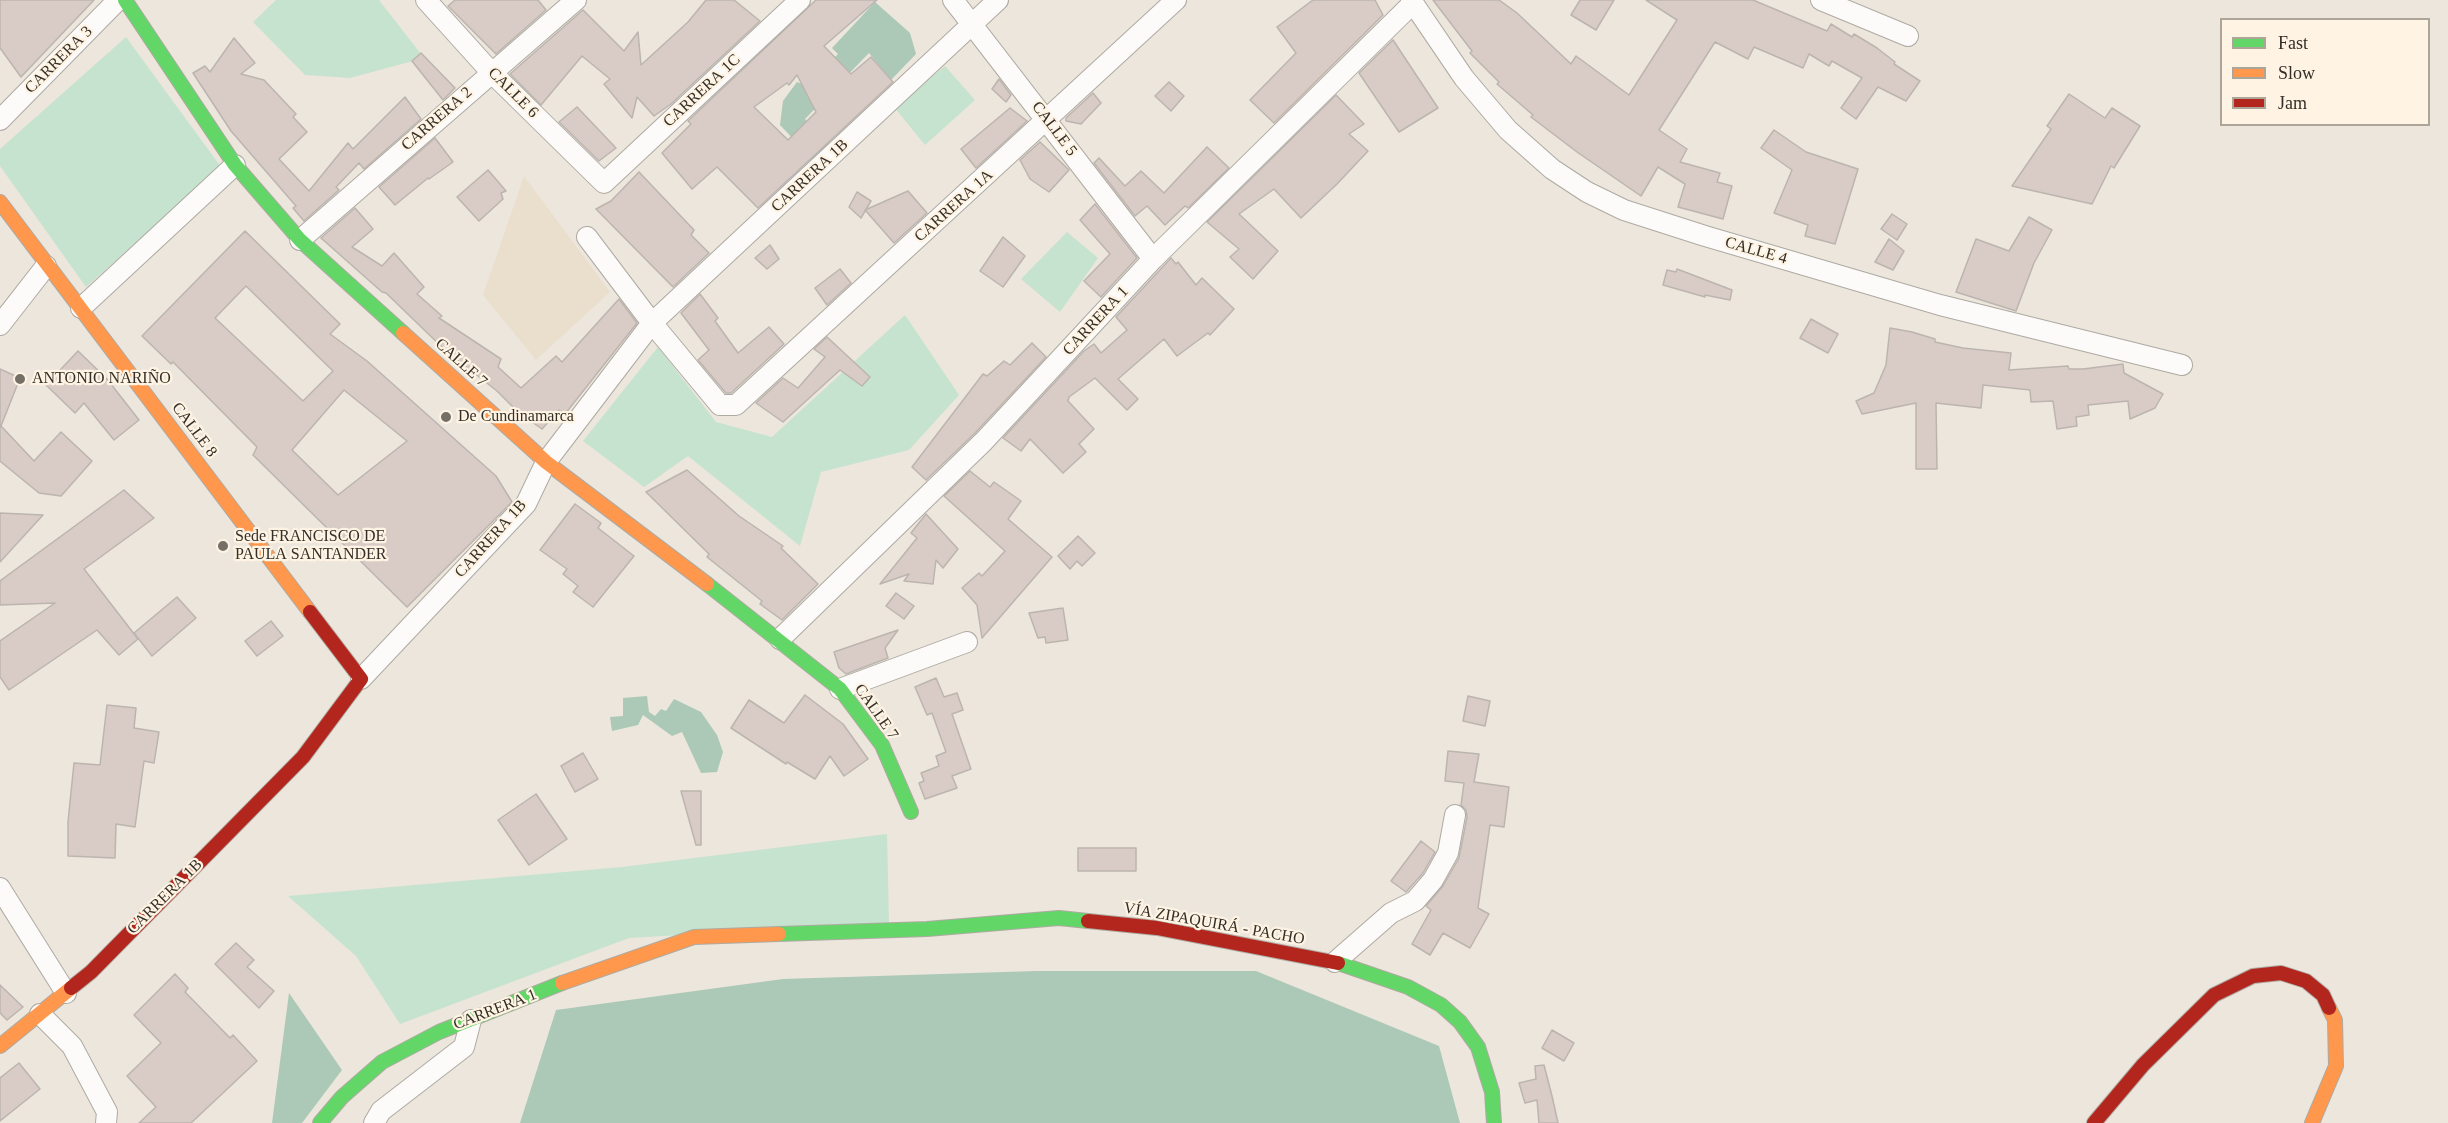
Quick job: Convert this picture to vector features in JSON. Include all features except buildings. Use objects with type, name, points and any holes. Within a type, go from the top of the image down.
[{"type":"main road","name":"CALLE 7","points":[[125,0],[235,165],[300,240],[546,462],[780,639],[840,689],[882,745],[911,812]]},
{"type":"main road","name":"CALLE 8","points":[[0,202],[46,266],[81,308],[361,679]]},
{"type":"main road","name":"CARRERA 1B","points":[[0,1046],[91,972],[303,756],[361,679]]},
{"type":"main road","name":"VÍA ZIPAQUIRÁ - PACHO","points":[[694,937],[927,929],[1059,918],[1157,928],[1335,962],[1408,987],[1441,1005],[1460,1022],[1478,1047],[1492,1092],[1494,1123]]},
{"type":"main road","name":"CARRERA 1","points":[[320,1123],[342,1097],[382,1062],[439,1032],[694,937]]},
{"type":"main road","points":[[2094,1123],[2143,1065],[2214,995],[2253,976],[2281,973],[2307,981],[2323,995],[2335,1020],[2336,1066],[2312,1123]]},
{"type":"street","name":"CARRERA 3","points":[[0,120],[118,0]]},
{"type":"street","name":"CALLE 6","points":[[426,0],[491,72],[604,183]]},
{"type":"street","name":"CARRERA 2","points":[[300,240],[576,0]]},
{"type":"street","name":"CARRERA 1C","points":[[604,183],[800,0]]},
{"type":"street","name":"CALLE 5","points":[[953,0],[1154,259]]},
{"type":"street","name":"CARRERA 1B","points":[[361,679],[526,504],[546,462],[651,323],[973,26],[998,0]]},
{"type":"street","name":"CARRERA 1A","points":[[651,323],[720,405],[729,407],[736,405],[1048,121],[1176,0]]},
{"type":"street","points":[[1821,0],[1908,36]]},
{"type":"street","name":"CARRERA 1","points":[[780,639],[984,441],[1154,259],[1412,1]]},
{"type":"street","name":"CALLE 4","points":[[1412,1],[1464,78],[1508,130],[1552,169],[1606,201],[1704,236],[1940,305],[2182,365]]},
{"type":"street","points":[[81,308],[235,165]]},
{"type":"street","points":[[587,237],[651,323]]},
{"type":"street","points":[[0,325],[46,266]]},
{"type":"street","points":[[840,689],[967,642]]},
{"type":"street","points":[[1335,962],[1391,913],[1415,901],[1433,880],[1448,853],[1455,815]]},
{"type":"street","points":[[0,888],[66,993]]},
{"type":"street","points":[[40,1014],[72,1046],[107,1112],[106,1123]]},
{"type":"street","points":[[374,1123],[381,1111],[464,1047],[471,1020]]},
{"type":"shaded area","points":[[524,176],[610,292],[536,360],[483,295]]},
{"type":"green space","points":[[276,0],[379,0],[424,58],[350,78],[305,75],[253,22]]},
{"type":"green space","points":[[875,2],[910,33],[916,54],[891,80],[869,53],[805,119],[829,145],[813,160],[780,125],[783,101],[797,82],[807,86],[838,54],[832,48]]},
{"type":"green space","points":[[126,37],[221,167],[86,287],[0,166],[0,149]]},
{"type":"green space","points":[[945,66],[975,100],[925,145],[894,107]]},
{"type":"green space","points":[[1067,232],[1098,258],[1060,312],[1021,279]]},
{"type":"green space","points":[[905,315],[959,395],[909,450],[821,472],[800,546],[688,456],[644,487],[583,441],[658,347],[716,422],[772,437]]},
{"type":"green space","points":[[647,696],[649,712],[655,716],[661,709],[666,711],[674,699],[701,712],[717,735],[723,752],[717,772],[701,773],[682,732],[672,736],[643,715],[638,725],[612,731],[610,717],[623,716],[623,698]]},
{"type":"green space","points":[[887,834],[889,923],[629,938],[400,1024],[356,956],[288,896],[622,867]]},
{"type":"green space","points":[[1036,971],[1256,971],[1439,1046],[1460,1123],[520,1123],[556,1010],[783,979]]},
{"type":"green space","points":[[289,993],[342,1070],[302,1123],[272,1123]]},
{"type":"traffic: fast","points":[[125,0],[235,165],[300,240],[403,333]]},
{"type":"traffic: fast","points":[[707,584],[840,689],[882,745],[911,812]]},
{"type":"traffic: fast","points":[[779,934],[927,929],[1059,918],[1088,921]]},
{"type":"traffic: fast","points":[[1338,963],[1408,987],[1441,1005],[1460,1022],[1478,1047],[1492,1092],[1494,1123]]},
{"type":"traffic: fast","points":[[320,1123],[342,1097],[382,1062],[439,1032],[562,983]]},
{"type":"traffic: slow","points":[[0,202],[310,612]]},
{"type":"traffic: slow","points":[[403,333],[546,462],[707,584]]},
{"type":"traffic: slow","points":[[562,983],[694,937],[779,934]]},
{"type":"traffic: slow","points":[[0,1046],[71,988]]},
{"type":"traffic: slow","points":[[2312,1123],[2336,1066],[2335,1020],[2329,1008]]},
{"type":"traffic: jam","points":[[71,988],[91,972],[303,757],[361,679],[310,612]]},
{"type":"traffic: jam","points":[[1088,921],[1157,928],[1338,963]]},
{"type":"traffic: jam","points":[[2094,1123],[2143,1065],[2214,995],[2253,976],[2281,973],[2306,981],[2323,995],[2329,1008]]},
{"type":"place","name":"ANTONIO NARIÑO","points":[[20,379]]},
{"type":"place","name":"De Cundinamarca","points":[[446,417]]},
{"type":"place","name":"Sede FRANCISCO DE PAULA SANTANDER","points":[[223,546]]}]
